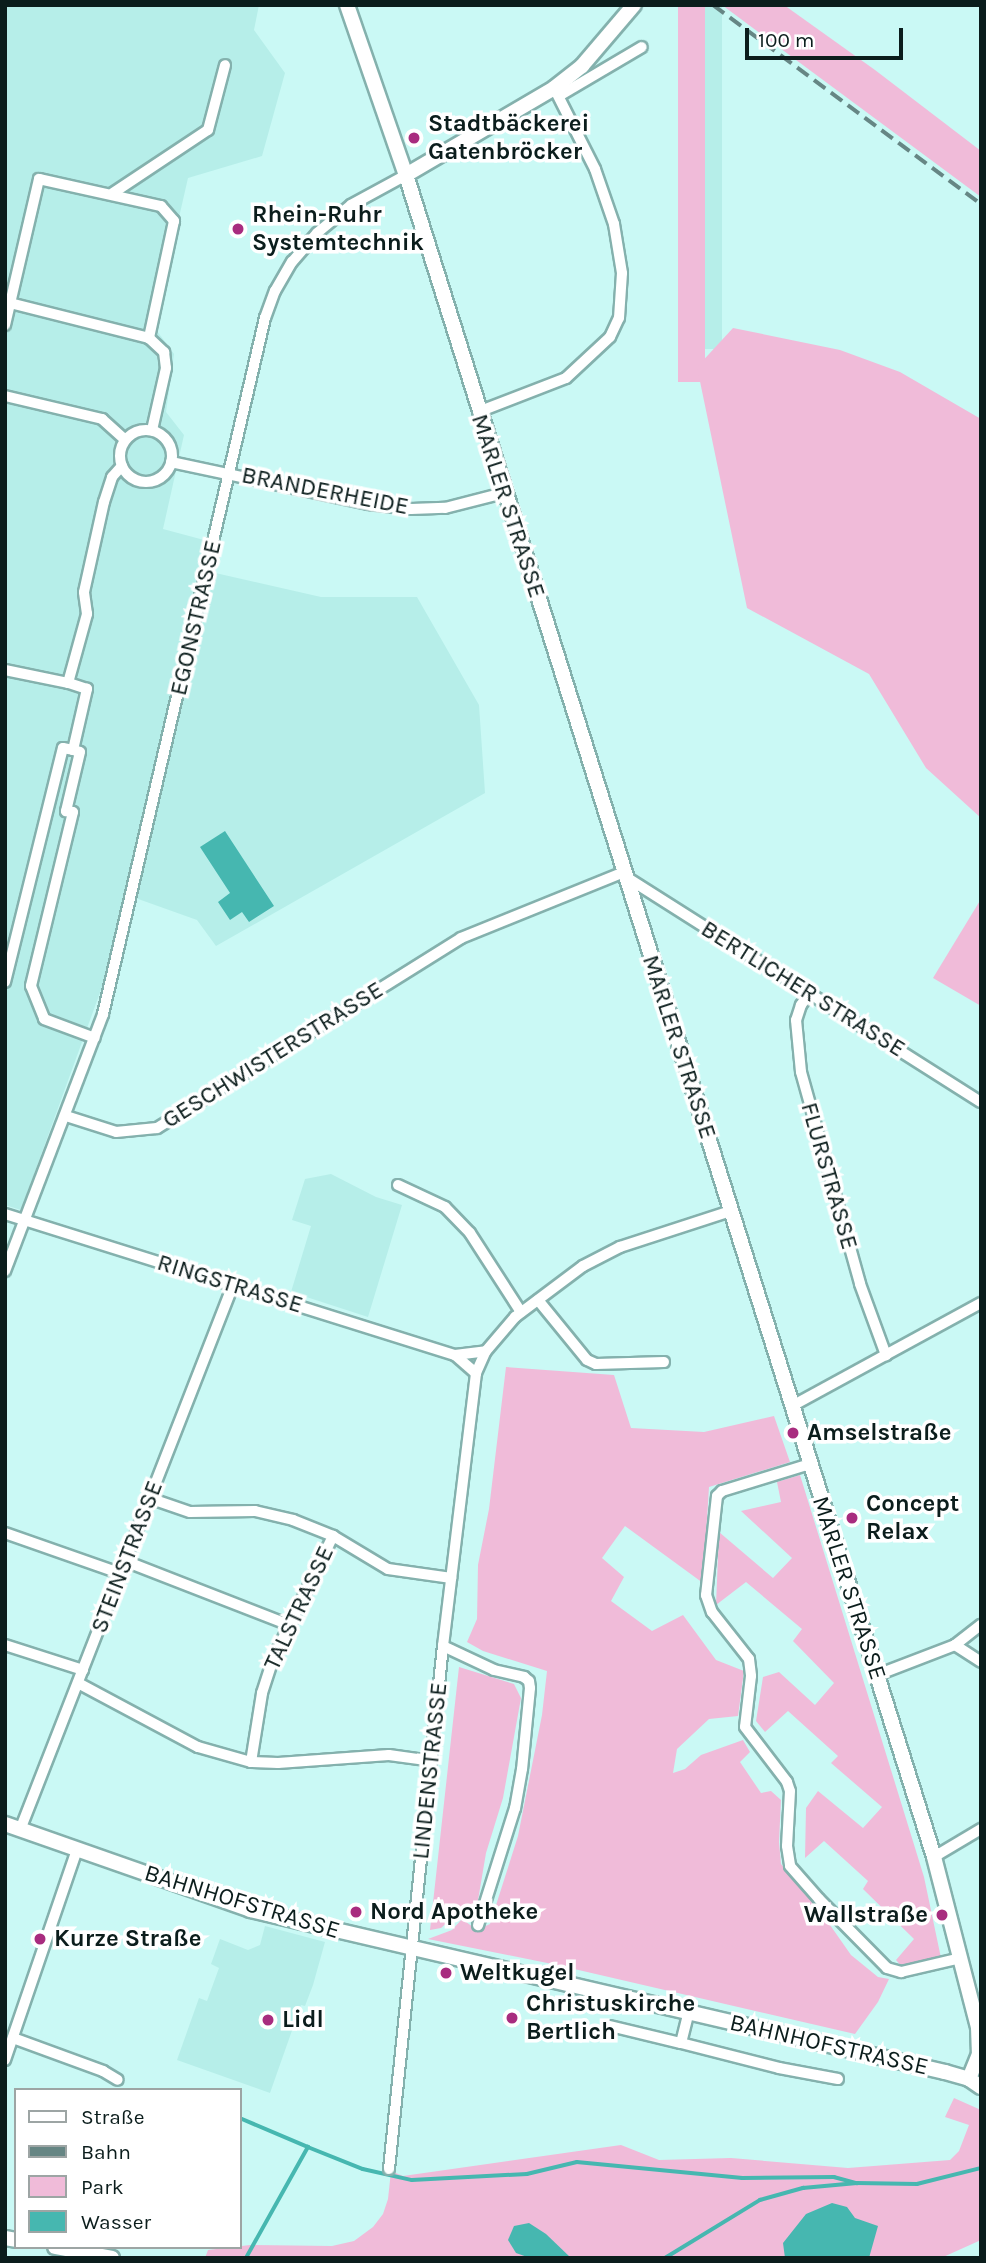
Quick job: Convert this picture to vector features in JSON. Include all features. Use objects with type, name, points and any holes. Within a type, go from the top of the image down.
[{"type":"main road","name":"MARLER STRASSE","points":[[347,5],[406,175],[478,412],[933,1857],[979,2026],[975,2083]]},
{"type":"main road","points":[[406,175],[556,92],[634,5]]},
{"type":"main road","name":"BAHNHOFSTRASSE","points":[[5,1824],[250,1910],[689,2012],[975,2083]]},
{"type":"main road","points":[[65,2249],[112,2258]]},
{"type":"street","points":[[478,412],[566,378],[610,337],[619,317],[622,273],[614,224],[595,169],[556,92],[642,47]]},
{"type":"street","points":[[113,193],[208,130],[225,65]]},
{"type":"street","name":"EGONSTRASSE","points":[[65,1116],[95,1038],[113,975],[265,318],[275,291],[292,262],[330,220],[351,205],[406,175]]},
{"type":"street","points":[[5,325],[39,179],[113,193],[162,206],[173,220],[149,338]]},
{"type":"street","points":[[10,303],[149,338],[164,352],[166,368],[152,430]]},
{"type":"street","points":[[5,396],[102,419],[125,440]]},
{"type":"street","points":[[152,430],[159,433],[170,446],[171,462],[163,475],[148,481],[133,478],[122,466],[120,453],[125,440],[137,431],[152,430]]},
{"type":"street","name":"BRANDERHEIDE","points":[[171,462],[368,505],[411,509],[445,508],[504,492]]},
{"type":"street","points":[[68,683],[87,614],[84,592],[102,509],[112,477],[122,466]]},
{"type":"street","points":[[5,670],[87,689],[73,750]]},
{"type":"street","points":[[5,982],[63,748],[80,752],[66,811],[73,812],[31,986],[44,1019],[95,1038]]},
{"type":"street","name":"BERTLICHER STRASSE","points":[[625,875],[981,1102]]},
{"type":"street","name":"GESCHWISTERSTRASSE","points":[[65,1116],[116,1132],[157,1128],[461,938],[625,875]]},
{"type":"street","name":"FLURSTRASSE","points":[[809,994],[796,1020],[801,1072],[856,1272],[886,1355]]},
{"type":"street","points":[[5,1271],[65,1116]]},
{"type":"street","points":[[398,1185],[445,1207],[470,1233],[521,1312]]},
{"type":"street","name":"LINDENSTRASSE","points":[[389,2169],[443,1646],[476,1373],[486,1351],[521,1312],[583,1266],[620,1247],[731,1211]]},
{"type":"street","name":"RINGSTRASSE","points":[[5,1214],[455,1355],[476,1373]]},
{"type":"street","name":"STEINSTRASSE","points":[[20,1829],[233,1285]]},
{"type":"street","points":[[538,1300],[586,1360],[596,1364],[664,1362]]},
{"type":"street","points":[[792,1406],[981,1303]]},
{"type":"street","name":"RINGSTRASSE","points":[[455,1355],[486,1351]]},
{"type":"street","points":[[810,1464],[730,1488],[717,1496],[706,1595],[712,1612],[749,1660],[751,1675],[745,1727],[788,1782],[790,1791],[787,1846],[790,1866],[819,1899],[887,1968],[901,1972],[961,1958]]},
{"type":"street","points":[[149,1498],[190,1512],[255,1511],[293,1520],[333,1536],[388,1569],[451,1578]]},
{"type":"street","points":[[5,1534],[120,1573]]},
{"type":"street","name":"TALSTRASSE","points":[[251,1762],[261,1693],[287,1624],[333,1536]]},
{"type":"street","points":[[125,1562],[287,1624]]},
{"type":"street","points":[[877,1675],[955,1645],[981,1625]]},
{"type":"street","points":[[5,1645],[83,1670]]},
{"type":"street","points":[[955,1645],[981,1662]]},
{"type":"street","points":[[443,1646],[494,1670],[524,1676],[529,1681],[530,1688],[522,1769],[514,1808],[478,1925]]},
{"type":"street","points":[[78,1683],[198,1747],[251,1762],[278,1763],[378,1755],[432,1761]]},
{"type":"street","points":[[933,1857],[981,1829]]},
{"type":"street","points":[[5,2060],[77,1850]]},
{"type":"street","points":[[681,2043],[689,2012]]},
{"type":"street","name":"BAHNHOFSTRASSE","points":[[610,2026],[779,2068],[838,2079]]},
{"type":"street","points":[[13,2039],[103,2071],[118,2080]]},
{"type":"shaded area","points":[[5,5],[259,5],[254,30],[285,73],[262,156],[188,178],[154,327],[174,354],[166,412],[184,435],[163,529],[219,544],[211,572],[321,597],[417,597],[479,705],[485,793],[216,946],[197,920],[127,895],[102,987],[21,1210],[5,1205]]},
{"type":"shaded area","points":[[705,5],[722,5],[722,349],[705,349]]},
{"type":"shaded area","points":[[331,1174],[376,1197],[402,1205],[368,1317],[291,1292],[311,1226],[292,1220],[305,1179]]},
{"type":"shaded area","points":[[265,1926],[325,1942],[313,1985],[305,2006],[301,2005],[270,2093],[177,2060],[199,1998],[207,2001],[219,1968],[211,1964],[220,1939],[248,1950],[260,1945]]},
{"type":"green space","points":[[678,5],[705,5],[705,382],[678,382]]},
{"type":"green space","points":[[722,5],[784,5],[875,70],[981,151],[981,197]]},
{"type":"green space","points":[[733,328],[840,350],[900,372],[981,419],[981,818],[926,768],[869,674],[747,608],[697,367]]},
{"type":"green space","points":[[981,899],[981,1006],[933,978]]},
{"type":"green space","points":[[506,1367],[614,1375],[631,1428],[704,1432],[774,1416],[790,1462],[709,1487],[703,1583],[625,1526],[602,1558],[624,1577],[611,1601],[652,1631],[683,1615],[716,1660],[744,1671],[738,1716],[709,1719],[677,1749],[673,1773],[685,1769],[701,1755],[743,1740],[750,1752],[740,1762],[761,1793],[771,1791],[781,1800],[781,1864],[823,1915],[851,1955],[878,1977],[889,1979],[878,2002],[855,2034],[557,1965],[428,1939],[452,1930],[462,1919],[477,1930],[490,1924],[518,1836],[542,1715],[547,1671],[483,1651],[467,1642],[477,1619],[478,1565],[489,1509]]},
{"type":"green space","points":[[800,1475],[924,1877],[941,1958],[902,1967],[896,1960],[914,1939],[863,1889],[868,1881],[824,1841],[805,1858],[806,1808],[818,1791],[863,1828],[882,1807],[831,1763],[838,1756],[788,1711],[765,1732],[756,1721],[763,1677],[779,1672],[815,1705],[834,1683],[793,1641],[802,1629],[746,1582],[716,1605],[719,1532],[773,1578],[792,1558],[741,1511],[781,1502],[777,1482]]},
{"type":"green space","points":[[459,1667],[514,1684],[521,1698],[503,1798],[486,1853],[475,1918],[461,1910],[441,1928],[430,1930]]},
{"type":"green space","points":[[954,2098],[981,2110],[981,2240],[941,2258],[205,2258],[208,2250],[242,2249],[242,2246],[250,2245],[332,2246],[354,2241],[373,2227],[383,2214],[388,2199],[391,2171],[403,2176],[621,2145],[659,2160],[731,2158],[848,2168],[950,2160],[959,2151],[969,2125],[945,2117]]},
{"type":"water","points":[[225,831],[274,906],[249,922],[242,912],[230,920],[218,902],[230,893],[200,847]]},
{"type":"water","points":[[832,2203],[847,2207],[855,2218],[878,2226],[869,2258],[785,2258],[783,2243],[806,2214]]},
{"type":"water","points":[[529,2223],[546,2234],[571,2258],[530,2258],[516,2253],[508,2240],[514,2226]]},
{"type":"waterway","points":[[242,2119],[308,2147]]},
{"type":"waterway","points":[[246,2258],[308,2147],[363,2169],[412,2180],[527,2174],[577,2162],[742,2178],[834,2177],[857,2183]]},
{"type":"waterway","points":[[665,2258],[760,2200],[803,2188],[857,2183],[917,2184],[981,2168]]},
{"type":"railway","points":[[713,5],[981,204]]},
{"type":"place","name":"Stadtbäckerei Gatenbröcker","points":[[414,138]]},
{"type":"place","name":"Rhein-Ruhr Systemtechnik","points":[[238,229]]},
{"type":"place","name":"Amselstraße","points":[[793,1433]]},
{"type":"place","name":"Concept Relax","points":[[852,1518]]},
{"type":"place","name":"Nord Apotheke","points":[[356,1912]]},
{"type":"place","name":"Wallstraße","points":[[942,1915]]},
{"type":"place","name":"Kurze Straße","points":[[40,1939]]},
{"type":"place","name":"Weltkugel","points":[[446,1973]]},
{"type":"place","name":"Christuskirche Bertlich","points":[[512,2018]]},
{"type":"place","name":"Lidl","points":[[268,2020]]}]
